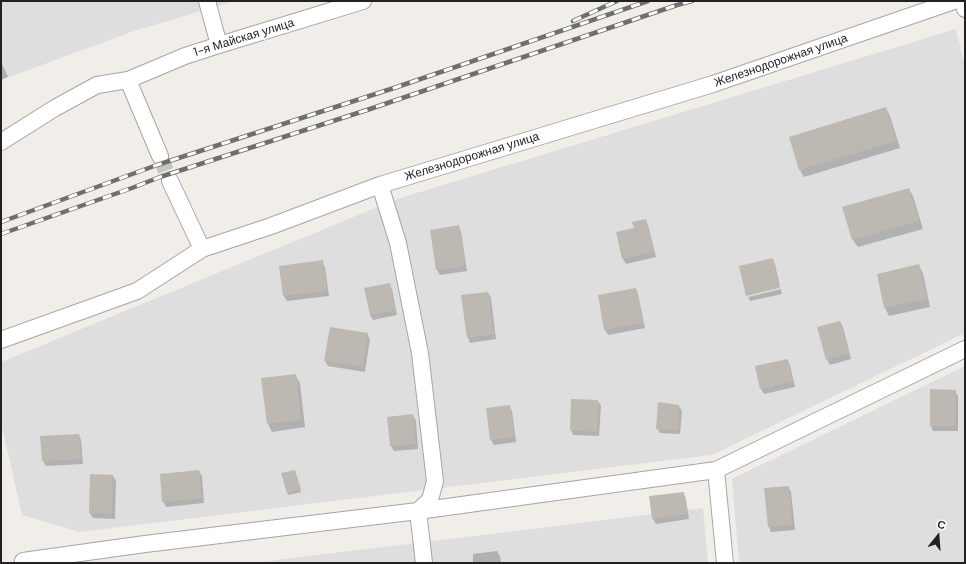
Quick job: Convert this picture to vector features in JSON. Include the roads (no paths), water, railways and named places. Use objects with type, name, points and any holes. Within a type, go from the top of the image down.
[{"type":"street","points":[[208,1],[219,45]]},
{"type":"street","name":"1-я Майская улица","points":[[1,142],[55,108],[97,85],[128,80],[185,56],[363,1]]},
{"type":"street","name":"Железнодорожная улица","points":[[1,340],[137,291],[202,249],[270,226],[380,184],[713,84],[954,1]]},
{"type":"street","points":[[963,1],[965,9]]},
{"type":"street","points":[[128,80],[160,156]]},
{"type":"street","points":[[170,182],[202,249]]},
{"type":"street","points":[[380,184],[398,243],[420,353],[435,474],[435,481],[430,500],[418,511]]},
{"type":"street","points":[[23,561],[145,544],[418,511],[716,470],[965,350]]},
{"type":"street","points":[[716,470],[725,563]]},
{"type":"street","points":[[418,511],[424,563]]},
{"type":"tunnel","points":[[160,156],[170,181]]},
{"type":"railway","points":[[573,21],[617,1]]},
{"type":"railway","points":[[1,222],[157,165],[397,87],[648,1]]},
{"type":"railway","points":[[1,234],[160,177],[367,110],[692,1]]}]
